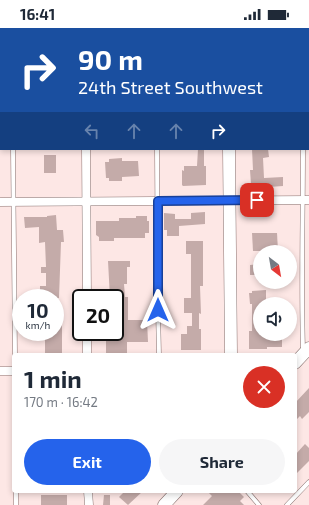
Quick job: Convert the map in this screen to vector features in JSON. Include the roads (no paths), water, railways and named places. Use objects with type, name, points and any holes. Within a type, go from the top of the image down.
[{"type":"street","points":[[86,150],[87,289]]},
{"type":"street","points":[[229,150],[231,353]]},
{"type":"street","points":[[0,202],[306,200]]},
{"type":"street","points":[[87,341],[87,353]]},
{"type":"street","points":[[0,371],[12,371]]},
{"type":"street","points":[[88,493],[88,505]]},
{"type":"street","points":[[164,505],[175,493]]},
{"type":"lane","points":[[13,150],[15,353]]},
{"type":"lane","points":[[157,150],[159,353]]},
{"type":"lane","points":[[302,355],[306,200],[303,150]]},
{"type":"lane","points":[[287,505],[309,482]]},
{"type":"lane","points":[[16,493],[16,505]]},
{"type":"lane","points":[[250,493],[259,505]]}]
